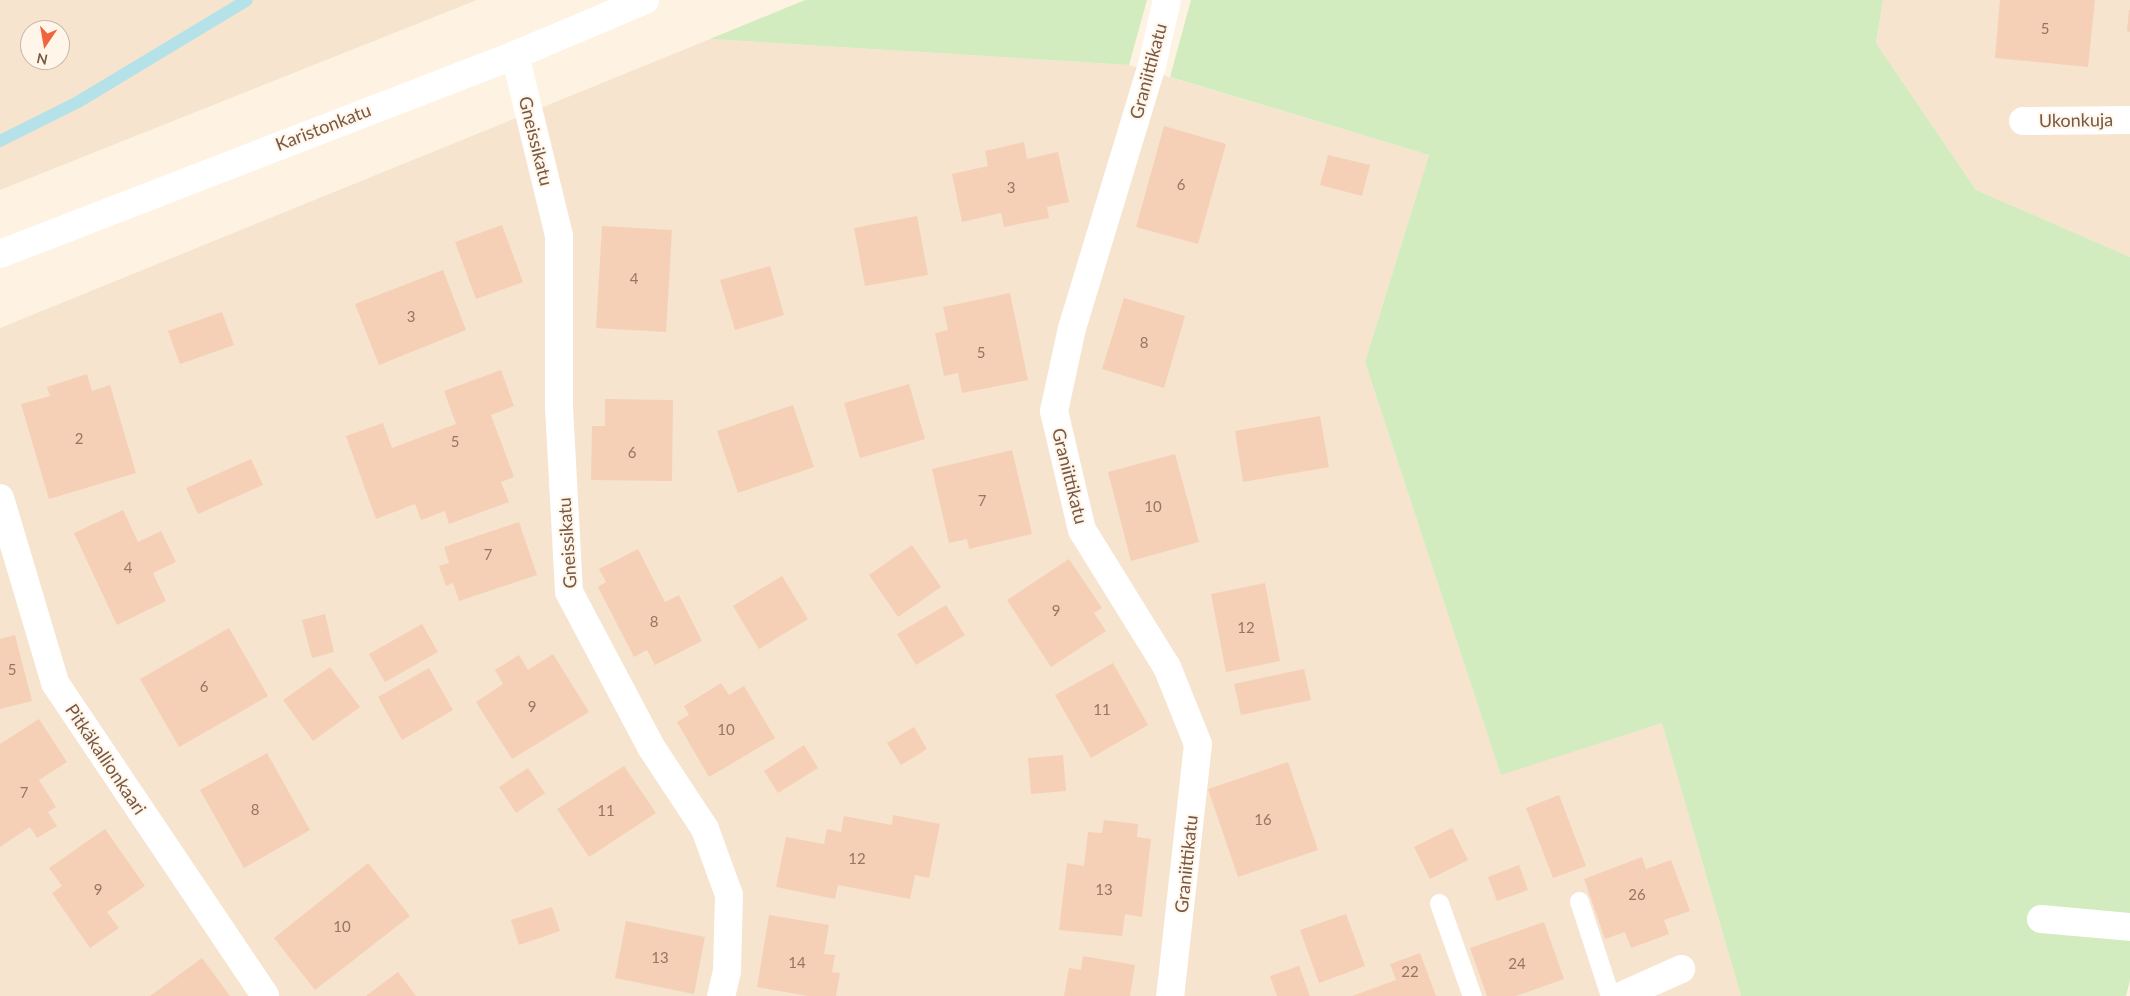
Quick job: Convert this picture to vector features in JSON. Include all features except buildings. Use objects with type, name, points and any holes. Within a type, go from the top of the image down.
[{"type":"street","name":"Karistonkatu","points":[[0,254],[515,55],[645,0]]},
{"type":"street","name":"Graniittikatu","points":[[1167,0],[1152,65],[1072,328],[1054,411],[1082,530],[1167,667],[1198,744],[1170,996]]},
{"type":"street","name":"Gneissikatu","points":[[515,55],[559,236],[559,406],[569,592],[651,747],[705,829],[729,895],[727,971],[722,996]]},
{"type":"street","name":"Ukonkuja","points":[[2023,121],[2130,120]]},
{"type":"street","name":"Pitkäkallionkaari","points":[[0,498],[55,683],[265,996]]},
{"type":"street","points":[[2041,919],[2130,927]]},
{"type":"street","points":[[1621,996],[1681,969]]},
{"type":"lane","points":[[1578,901],[1610,996]]},
{"type":"lane","points":[[1439,904],[1472,996]]},
{"type":"shaded area","points":[[0,0],[477,0],[0,190]]},
{"type":"shaded area","points":[[1883,0],[2130,0],[2130,257],[1976,190],[1876,43]]},
{"type":"shaded area","points":[[710,39],[1129,65],[1429,155],[1365,362],[1501,774],[1662,723],[1741,996],[0,996],[0,328]]},
{"type":"green space","points":[[805,0],[1147,0],[1129,65],[710,39]]},
{"type":"green space","points":[[1191,0],[1883,0],[1876,43],[1976,190],[2130,257],[2130,980],[2126,996],[1741,996],[1662,723],[1501,775],[1365,362],[1429,155],[1170,77]]},
{"type":"waterway","points":[[0,141],[78,102],[247,0]]}]
